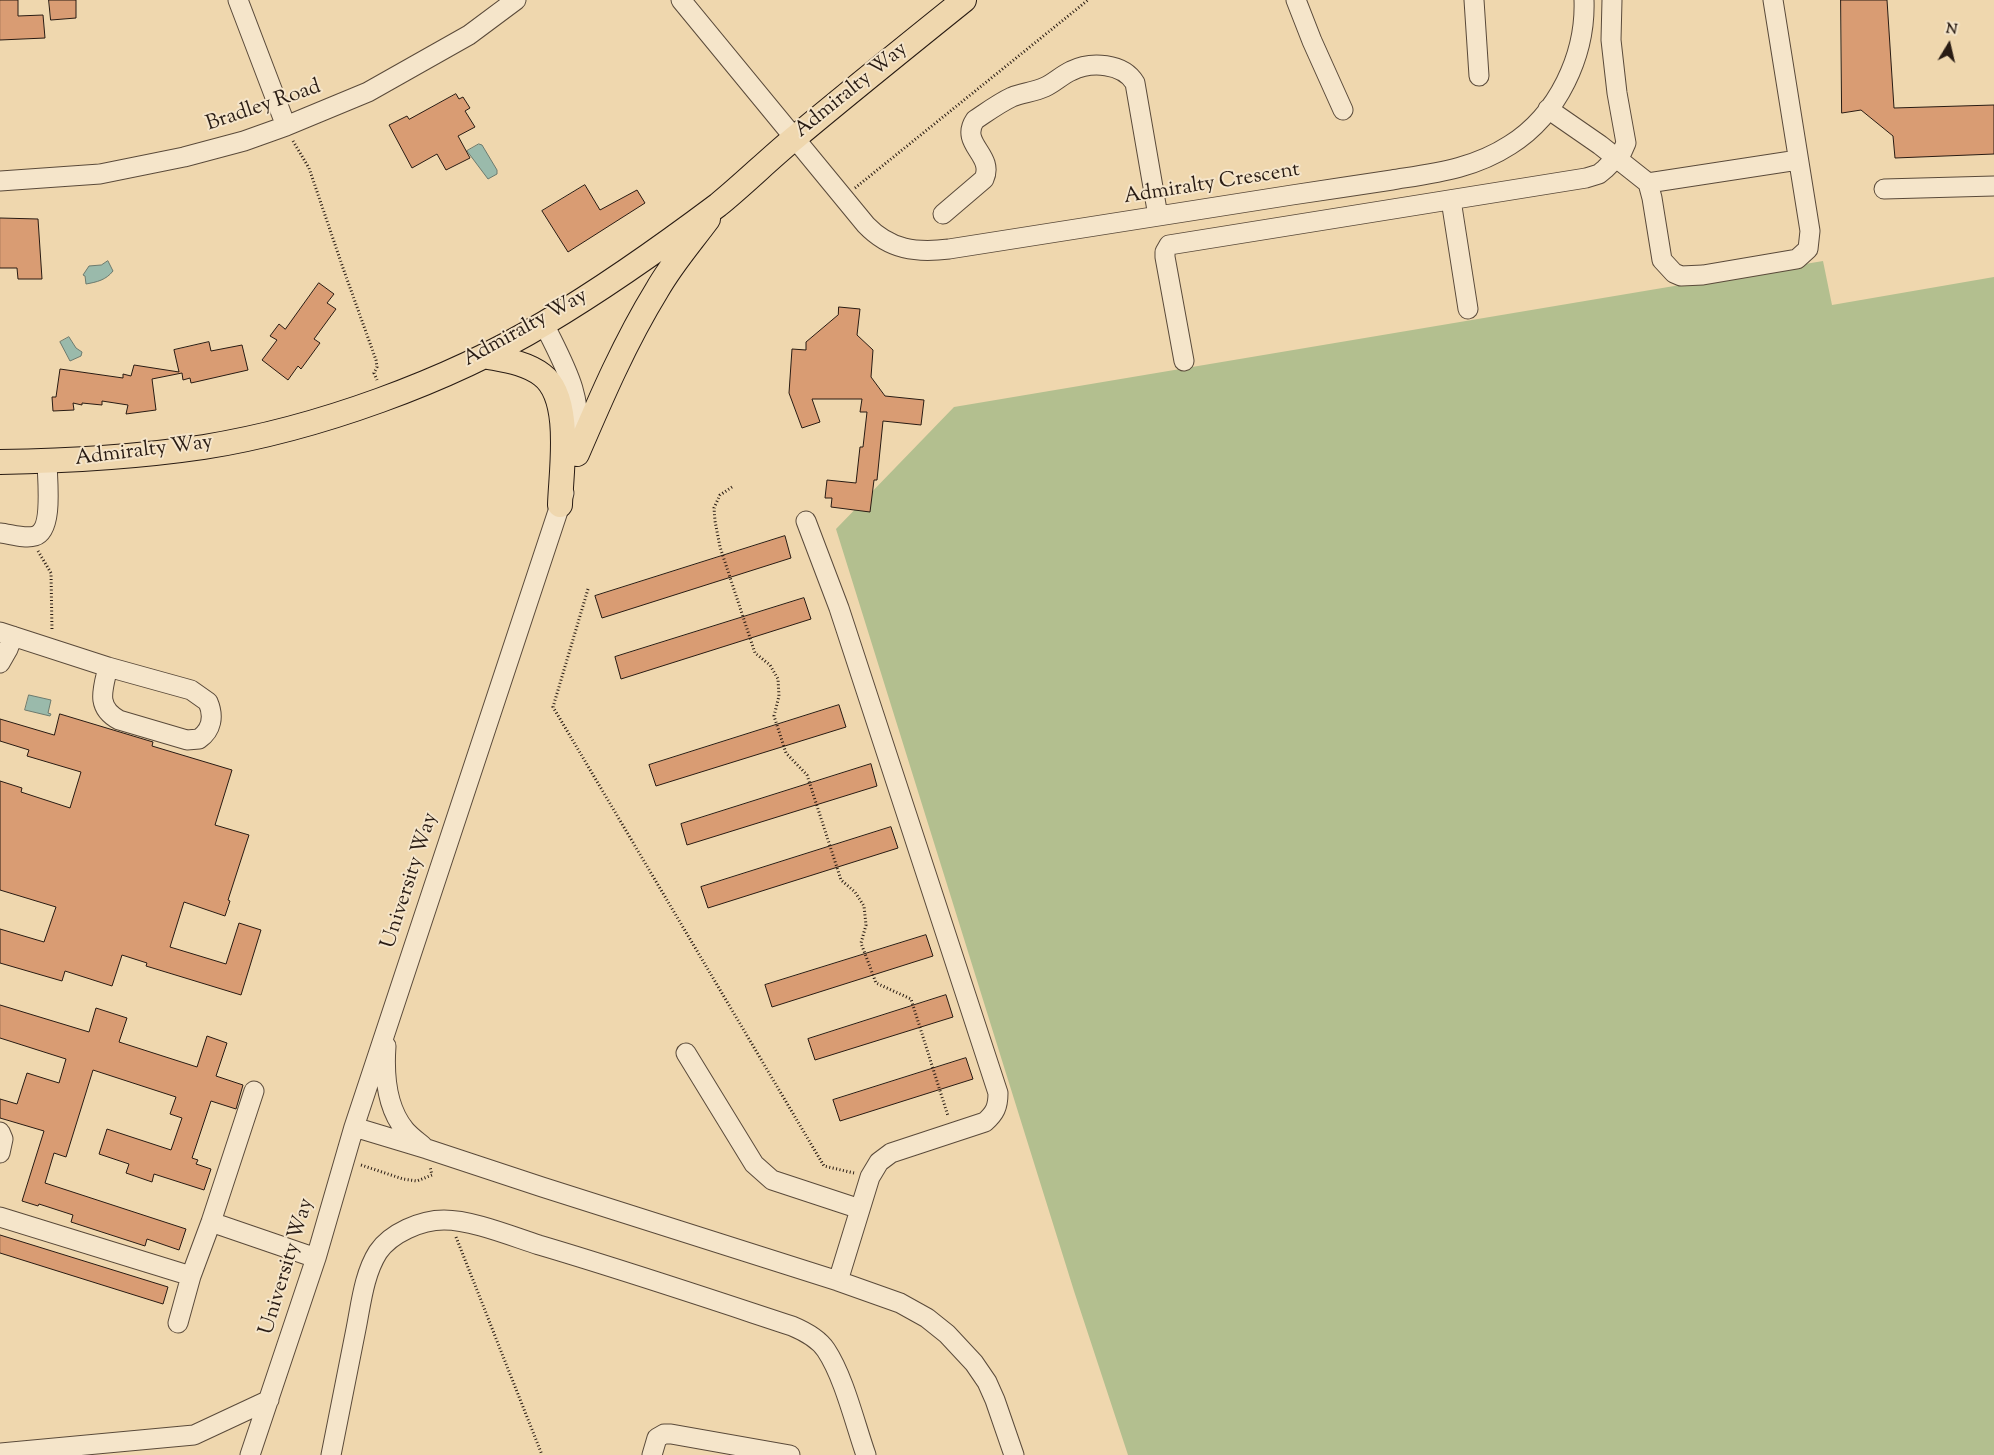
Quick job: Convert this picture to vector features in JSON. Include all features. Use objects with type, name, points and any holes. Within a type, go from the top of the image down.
[{"type":"main road","name":"Admiralty Way","points":[[0,462],[47,462],[103,458],[204,446],[293,427],[385,398],[484,356],[544,324],[593,293],[719,203],[794,138],[964,0]]},
{"type":"main road","points":[[578,454],[598,404],[624,349],[658,288],[719,203]]},
{"type":"main road","points":[[484,356],[517,362],[530,367],[551,383],[557,394],[562,417],[560,504]]},
{"type":"street","points":[[238,0],[286,126]]},
{"type":"street","name":"Bradley Road","points":[[0,180],[100,174],[184,157],[244,141],[368,92],[469,35],[516,0]]},
{"type":"street","name":"Admiralty Crescent","points":[[681,0],[873,233],[890,244],[904,249],[919,251],[949,249],[1448,171],[1473,164],[1512,144],[1534,126],[1548,109],[1568,78],[1575,63],[1582,30],[1584,0]]},
{"type":"street","points":[[1296,0],[1312,42],[1343,110]]},
{"type":"street","points":[[1474,0],[1479,76]]},
{"type":"street","points":[[1184,361],[1165,257],[1165,252],[1169,246],[1586,178],[1599,174],[1625,148],[1626,143],[1617,93],[1611,40],[1612,0]]},
{"type":"street","points":[[1548,109],[1600,144],[1648,183],[1662,260],[1674,274],[1703,276],[1797,260],[1808,249],[1810,231],[1773,0]]},
{"type":"street","points":[[942,214],[984,179],[988,171],[971,138],[972,125],[975,120],[1011,97],[1047,86],[1072,70],[1086,66],[1104,66],[1126,72],[1135,82],[1158,216]]},
{"type":"street","points":[[1648,183],[1798,160]]},
{"type":"street","points":[[1884,189],[1994,186]]},
{"type":"street","points":[[1451,200],[1468,309]]},
{"type":"street","name":"University Way","points":[[250,1455],[316,1258],[354,1127],[578,454],[579,428],[576,396],[564,365],[544,324]]},
{"type":"street","points":[[0,533],[30,537],[41,532],[46,522],[47,462]]},
{"type":"street","points":[[806,521],[840,608],[998,1093],[998,1104],[994,1114],[985,1122],[891,1153],[879,1162],[870,1177],[838,1281]]},
{"type":"street","points":[[0,664],[8,650],[7,634],[108,667],[191,690],[206,700],[211,708],[212,716],[209,728],[199,738],[187,740],[112,717],[106,711],[102,699],[108,667]]},
{"type":"street","points":[[388,1024],[386,1068],[390,1101],[405,1130],[426,1149]]},
{"type":"street","points":[[686,1053],[754,1164],[762,1172],[772,1180],[860,1209]]},
{"type":"street","points":[[178,1323],[191,1276],[211,1222],[254,1091]]},
{"type":"street","points":[[354,1127],[838,1281],[892,1300],[916,1312],[947,1334],[961,1347],[987,1382],[1014,1455]]},
{"type":"street","points":[[0,1132],[3,1139],[0,1153]]},
{"type":"street","points":[[0,1217],[191,1276]]},
{"type":"street","points":[[331,1455],[364,1290],[373,1261],[384,1245],[400,1233],[415,1225],[432,1220],[450,1220],[469,1224],[578,1256],[792,1326],[805,1332],[826,1350],[835,1368],[866,1455]]},
{"type":"street","points":[[211,1222],[316,1258]]},
{"type":"street","points":[[0,1453],[194,1435],[269,1400]]},
{"type":"street","points":[[652,1455],[657,1438],[664,1434],[790,1455]]},
{"type":"path","points":[[843,198],[1088,0]]},
{"type":"path","points":[[286,126],[309,168],[377,367]]},
{"type":"path","points":[[732,487],[720,496],[714,508],[720,547],[755,654],[770,665],[778,679],[778,696],[774,716],[786,753],[807,775],[841,880],[855,892],[864,906],[866,925],[861,943],[876,983],[911,999],[954,1133]]},
{"type":"path","points":[[30,537],[51,573],[52,649]]},
{"type":"path","points":[[588,589],[553,708],[824,1166],[870,1177]]},
{"type":"path","points":[[344,1160],[403,1179],[417,1181],[432,1175],[426,1149]]},
{"type":"path","points":[[450,1220],[542,1455]]},
{"type":"green space","points":[[1823,261],[1832,305],[1994,277],[1994,1455],[1128,1455],[1074,1291],[836,529],[954,407]]},
{"type":"shaded area","points":[[479,144],[482,145],[497,170],[497,174],[488,179],[467,151]]},
{"type":"shaded area","points":[[108,261],[113,271],[101,280],[86,284],[85,276],[83,275],[89,266],[101,265]]},
{"type":"shaded area","points":[[69,337],[76,348],[82,352],[81,356],[70,361],[60,342]]},
{"type":"shaded area","points":[[29,695],[51,700],[48,713],[51,714],[50,716],[25,710]]},
{"type":"building","points":[[0,0],[18,0],[18,16],[43,15],[45,38],[0,40]]},
{"type":"building","points":[[49,0],[76,0],[76,18],[51,20]]},
{"type":"building","points":[[1841,0],[1887,0],[1894,108],[1994,105],[1994,154],[1895,158],[1893,136],[1861,110],[1842,113]]},
{"type":"building","points":[[456,94],[459,99],[463,97],[470,108],[465,111],[475,127],[458,136],[470,158],[446,170],[437,154],[412,168],[389,125],[407,116],[409,119]]},
{"type":"building","points":[[585,185],[600,210],[637,190],[645,203],[568,252],[542,211]]},
{"type":"building","points":[[0,218],[38,219],[42,279],[18,279],[17,268],[0,268]]},
{"type":"building","points":[[319,283],[334,294],[327,303],[336,309],[314,339],[320,343],[301,369],[298,366],[288,380],[262,360],[277,340],[270,336],[279,324],[285,329]]},
{"type":"building","points":[[839,307],[860,309],[857,335],[873,350],[871,377],[885,396],[924,400],[921,425],[883,421],[877,480],[874,480],[870,512],[831,507],[832,498],[825,498],[827,480],[856,483],[860,447],[863,447],[867,412],[860,412],[862,399],[812,399],[820,422],[802,428],[789,393],[792,349],[806,350],[806,342],[838,315]]},
{"type":"building","points":[[209,342],[211,351],[242,345],[248,370],[191,383],[190,378],[183,380],[182,373],[152,379],[156,410],[126,414],[128,405],[102,401],[102,405],[73,403],[74,410],[53,411],[52,397],[56,397],[60,369],[123,378],[123,374],[131,376],[134,365],[179,372],[174,350]]},
{"type":"building","points":[[785,536],[791,558],[602,618],[595,596]]},
{"type":"building","points":[[804,598],[811,619],[621,679],[615,657]]},
{"type":"building","points":[[839,705],[846,727],[656,786],[649,765]]},
{"type":"building","points":[[60,714],[153,742],[152,746],[232,770],[215,825],[249,835],[228,900],[230,901],[225,916],[184,902],[170,947],[226,964],[239,923],[261,930],[241,995],[146,966],[147,963],[122,955],[112,986],[65,971],[62,981],[0,963],[0,929],[44,942],[56,907],[0,890],[0,781],[22,788],[21,792],[70,808],[81,772],[27,756],[29,750],[0,741],[0,719],[54,735]]},
{"type":"building","points":[[871,764],[877,786],[687,845],[681,824]]},
{"type":"building","points":[[891,827],[898,848],[708,908],[701,887]]},
{"type":"building","points":[[926,935],[933,956],[772,1007],[765,985]]},
{"type":"building","points":[[946,995],[953,1017],[815,1060],[808,1039]]},
{"type":"building","points":[[0,1005],[89,1032],[96,1008],[127,1018],[119,1042],[197,1067],[207,1036],[227,1043],[216,1076],[243,1085],[236,1109],[211,1101],[192,1158],[198,1160],[196,1164],[211,1169],[204,1190],[154,1174],[152,1182],[126,1173],[129,1164],[99,1154],[107,1129],[171,1150],[182,1118],[170,1114],[176,1097],[93,1070],[66,1157],[54,1153],[45,1183],[186,1229],[179,1250],[147,1239],[145,1246],[71,1222],[73,1215],[39,1204],[38,1206],[22,1201],[44,1131],[0,1118],[0,1099],[17,1104],[27,1073],[59,1083],[66,1059],[0,1038]]},
{"type":"building","points":[[966,1058],[973,1079],[840,1121],[833,1100]]},
{"type":"building","points":[[0,1235],[168,1287],[163,1304],[0,1253]]}]
